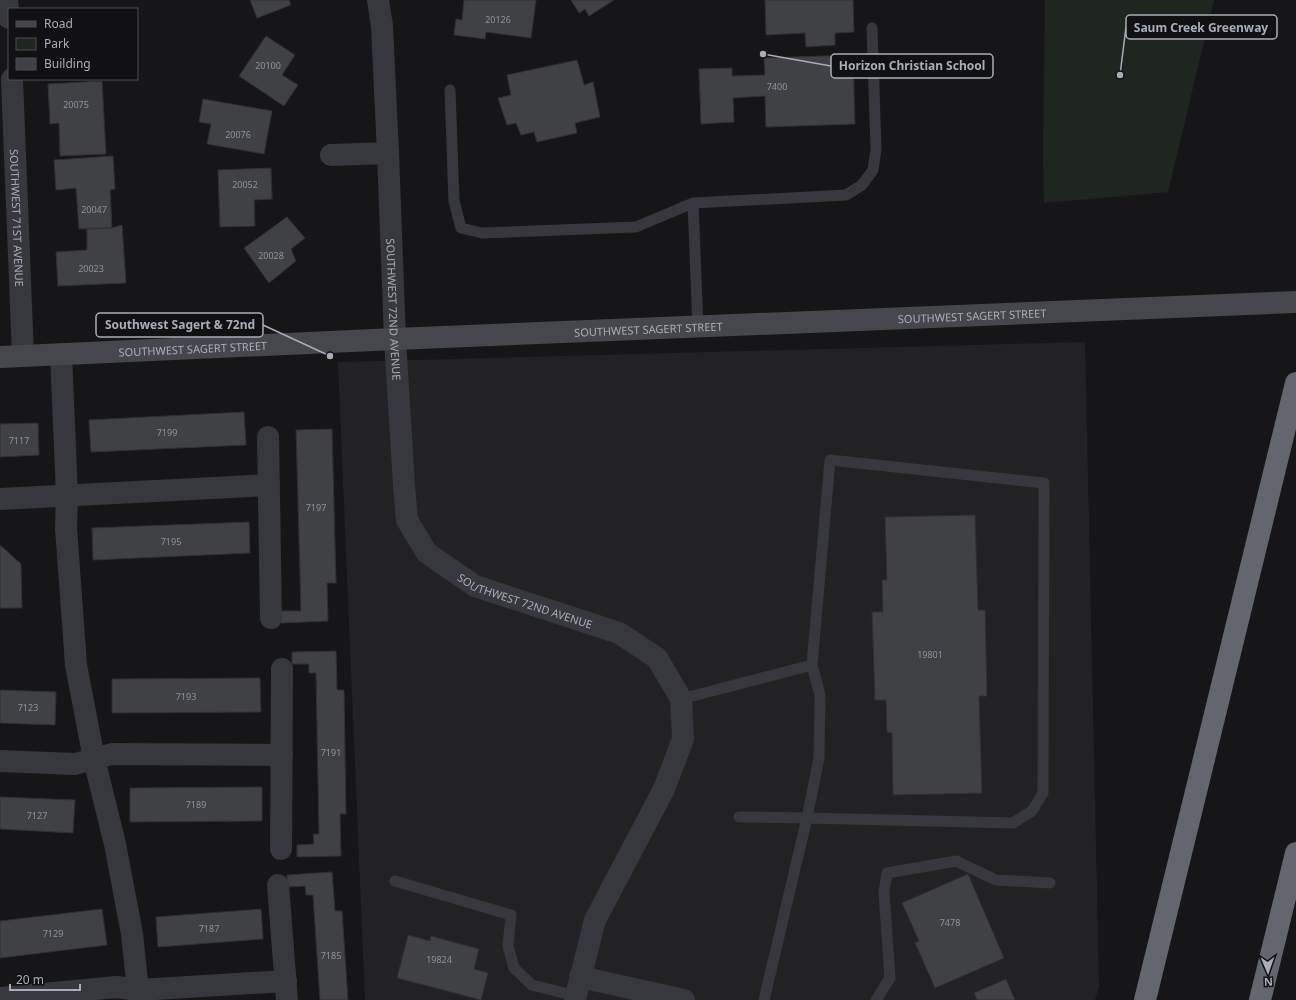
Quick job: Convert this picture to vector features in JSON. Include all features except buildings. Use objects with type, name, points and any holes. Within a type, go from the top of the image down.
[{"type":"highway","points":[[1145,1000],[1296,383]]},
{"type":"highway","points":[[1260,1000],[1296,853]]},
{"type":"main road","name":"SOUTHWEST SAGERT STREET","points":[[0,357],[698,326],[1296,302]]},
{"type":"street","name":"SOUTHWEST 72ND AVENUE","points":[[378,0],[382,26],[395,339],[404,486],[408,520],[428,554],[475,586],[619,633],[658,658],[681,699],[683,739],[664,789],[595,920],[577,991]]},
{"type":"street","name":"SOUTHWEST 71ST AVENUE","points":[[12,80],[24,356]]},
{"type":"street","points":[[331,156],[388,154]]},
{"type":"street","points":[[61,354],[67,495],[66,528],[76,665],[94,759],[116,851],[132,934],[139,995]]},
{"type":"street","points":[[268,437],[271,618]]},
{"type":"street","points":[[0,499],[269,485]]},
{"type":"street","points":[[282,670],[282,849]]},
{"type":"street","points":[[0,761],[75,764],[112,754],[282,755]]},
{"type":"street","points":[[0,998],[117,987],[139,995],[286,990],[278,885]]},
{"type":"street","points":[[577,991],[684,1000]]},
{"type":"lane","points":[[450,90],[454,201],[462,228],[482,233],[636,227],[693,203],[846,194],[862,185],[873,170],[876,149],[872,28]]},
{"type":"lane","points":[[693,203],[698,326]]},
{"type":"lane","points":[[739,817],[807,818],[1013,823],[1032,811],[1044,793],[1044,483],[830,460],[812,665],[820,694],[820,758],[807,818],[764,1000]]},
{"type":"lane","points":[[681,699],[812,665]]},
{"type":"lane","points":[[876,1000],[890,978],[884,892],[887,873],[956,861],[996,880],[1050,884]]},
{"type":"lane","points":[[396,881],[511,915],[508,946],[514,968],[532,985],[577,991]]},
{"type":"shaded area","points":[[1085,342],[1099,987],[1095,1000],[365,1000],[338,362]]},
{"type":"green space","points":[[1045,0],[1214,0],[1168,192],[1044,203],[1043,149]]},
{"type":"place","name":"Horizon Christian School","points":[[763,54]]},
{"type":"place","name":"Saum Creek Greenway","points":[[1120,75]]},
{"type":"place","name":"Southwest Sagert & 72nd","points":[[330,356]]}]
